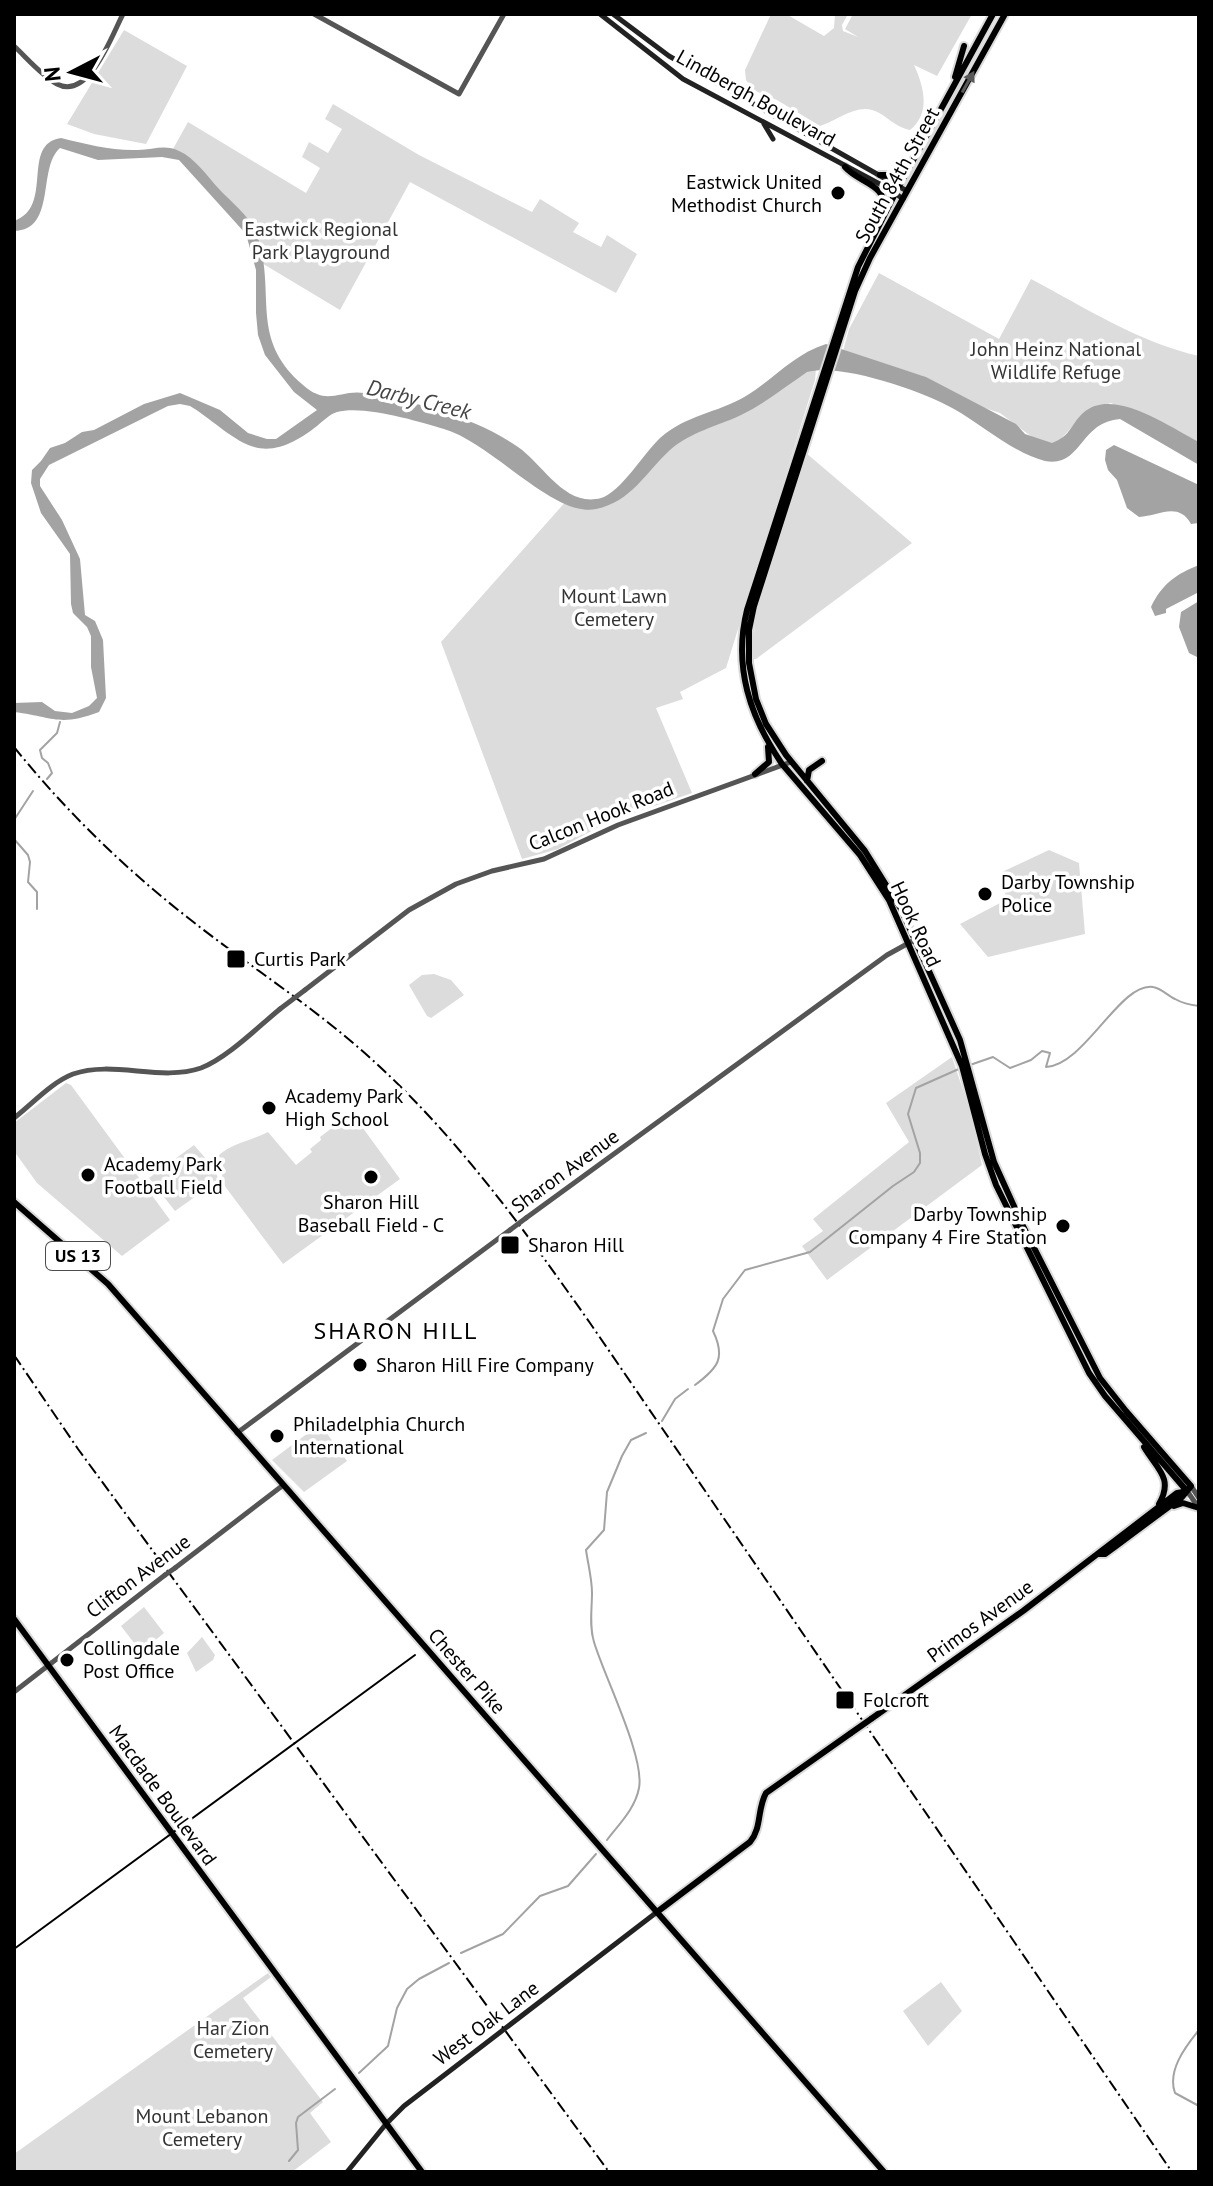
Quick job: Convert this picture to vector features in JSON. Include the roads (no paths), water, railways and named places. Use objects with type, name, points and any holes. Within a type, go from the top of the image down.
[{"type":"main road","name":"Lindbergh Boulevard","points":[[600,14],[683,79],[845,167],[905,195]]},
{"type":"main road","name":"Lindbergh Boulevard","points":[[613,14],[669,56],[880,175],[897,190]]},
{"type":"main road","name":"South 84th Street","points":[[830,359],[858,267],[883,215],[993,14]]},
{"type":"main road","name":"South 84th Street","points":[[837,336],[864,269],[1005,14]]},
{"type":"main road","points":[[952,89],[964,46]]},
{"type":"main road","points":[[757,118],[767,127],[773,139]]},
{"type":"main road","points":[[880,175],[897,175],[910,165]]},
{"type":"main road","points":[[845,167],[880,190],[885,200],[883,215]]},
{"type":"main road","name":"Hook Road","points":[[830,359],[743,629],[741,660],[752,712],[782,764],[860,855],[889,900],[966,1066],[990,1169],[1017,1231],[1089,1373],[1139,1437],[1187,1489]]},
{"type":"main road","name":"Hook Road","points":[[824,378],[754,606],[749,630],[749,663],[756,699],[766,724],[791,762],[865,851],[901,909],[966,1066],[998,1173],[1097,1372],[1187,1489]]},
{"type":"main road","points":[[755,774],[769,762],[770,752],[764,736]]},
{"type":"main road","points":[[807,781],[809,770],[822,761]]},
{"type":"main road","name":"Chester Pike","points":[[14,1202],[100,1276],[884,2172]]},
{"type":"main road","points":[[1139,1437],[1165,1479],[1166,1491],[1158,1511]]},
{"type":"main road","name":"Primos Avenue","points":[[657,1912],[750,1842],[758,1829],[763,1798],[1098,1554],[1105,1554],[1158,1511],[1182,1497],[1187,1489]]},
{"type":"main road","points":[[1158,1511],[1183,1503],[1199,1508]]},
{"type":"main road","name":"Macdade Boulevard","points":[[14,1619],[386,2124]]},
{"type":"main road","name":"West Oak Lane","points":[[347,2172],[386,2124],[408,2104],[657,1912]]},
{"type":"main road","points":[[386,2124],[422,2172]]},
{"type":"street","points":[[14,46],[60,85],[68,87],[79,84],[92,73],[123,14]]},
{"type":"street","points":[[314,14],[459,94],[504,14]]},
{"type":"street","name":"Calcon Hook Road","points":[[14,1118],[72,1075],[97,1071],[169,1073],[201,1068],[409,910],[456,884],[492,871],[544,859],[618,825],[791,762]]},
{"type":"street","name":"Sharon Avenue","points":[[236,1433],[887,955],[916,939]]},
{"type":"street","name":"Clifton Avenue","points":[[14,1692],[282,1486]]},
{"type":"street","points":[[1187,1489],[1199,1498]]},
{"type":"street","points":[[1187,1489],[1199,1508]]},
{"type":"waterway","points":[[47,779],[52,773],[40,750],[57,733],[60,722]]},
{"type":"waterway","points":[[14,820],[33,791]]},
{"type":"waterway","points":[[14,839],[28,855],[28,882],[37,892],[37,909]]},
{"type":"waterway","points":[[967,1066],[993,1057],[1010,1068],[1031,1060],[1042,1051],[1050,1053],[1046,1067],[1060,1063],[1075,1053],[1128,997],[1141,989],[1153,987],[1181,1002],[1199,1006]]},
{"type":"waterway","points":[[695,1385],[718,1362],[719,1348],[713,1331],[723,1299],[745,1270],[810,1252],[914,1172],[920,1163],[920,1153],[908,1114],[916,1088],[961,1068]]},
{"type":"waterway","points":[[662,1421],[675,1399],[688,1389]]},
{"type":"waterway","points":[[607,1840],[634,1803],[639,1774],[630,1737],[592,1636],[592,1588],[586,1550],[604,1530],[607,1492],[622,1456],[631,1440],[646,1433]]},
{"type":"waterway","points":[[461,1953],[503,1934],[540,1896],[568,1886],[596,1854]]},
{"type":"waterway","points":[[359,2073],[388,2046],[397,2008],[407,1989],[449,1963]]},
{"type":"waterway","points":[[1199,2030],[1188,2044],[1173,2076],[1175,2093],[1199,2106]]},
{"type":"waterway","points":[[289,2161],[298,2150],[298,2117],[335,2089]]},
{"type":"tram line","points":[[14,1949],[415,1655]]},
{"type":"railway","points":[[14,747],[74,815],[118,858],[163,898],[333,1026],[409,1095],[465,1157],[542,1255],[590,1323],[1172,2172]]},
{"type":"railway","points":[[14,1355],[78,1449],[609,2172]]},
{"type":"place","name":"Eastwick United Methodist Church","points":[[838,193]]},
{"type":"place","name":"Darby Township Police","points":[[985,894]]},
{"type":"place","name":"Curtis Park","points":[[236,959]]},
{"type":"place","name":"Academy Park High School","points":[[269,1108]]},
{"type":"place","name":"Academy Park Football Field","points":[[88,1175]]},
{"type":"place","name":"Sharon Hill Baseball Field - C","points":[[371,1177]]},
{"type":"place","name":"Darby Township Company 4 Fire Station","points":[[1063,1226]]},
{"type":"place","name":"Sharon Hill","points":[[510,1245]]},
{"type":"place","name":"Sharon Hill Fire Company","points":[[360,1365]]},
{"type":"place","name":"Philadelphia Church International","points":[[277,1436]]},
{"type":"place","name":"Collingdale Post Office","points":[[67,1660]]},
{"type":"place","name":"Folcroft","points":[[845,1700]]},
{"type":"district","name":"SHARON HILL","points":[[396,1331]]},
{"type":"park label","name":"Eastwick Regional Park Playground","points":[[321,240]]},
{"type":"park label","name":"John Heinz National Wildlife Refuge","points":[[1056,360]]},
{"type":"park label","name":"Mount Lawn Cemetery","points":[[614,608]]},
{"type":"park label","name":"Har Zion Cemetery","points":[[233,2040]]},
{"type":"park label","name":"Mount Lebanon Cemetery","points":[[202,2128]]},
{"type":"water label","name":"Darby Creek","points":[[419,399]]}]
